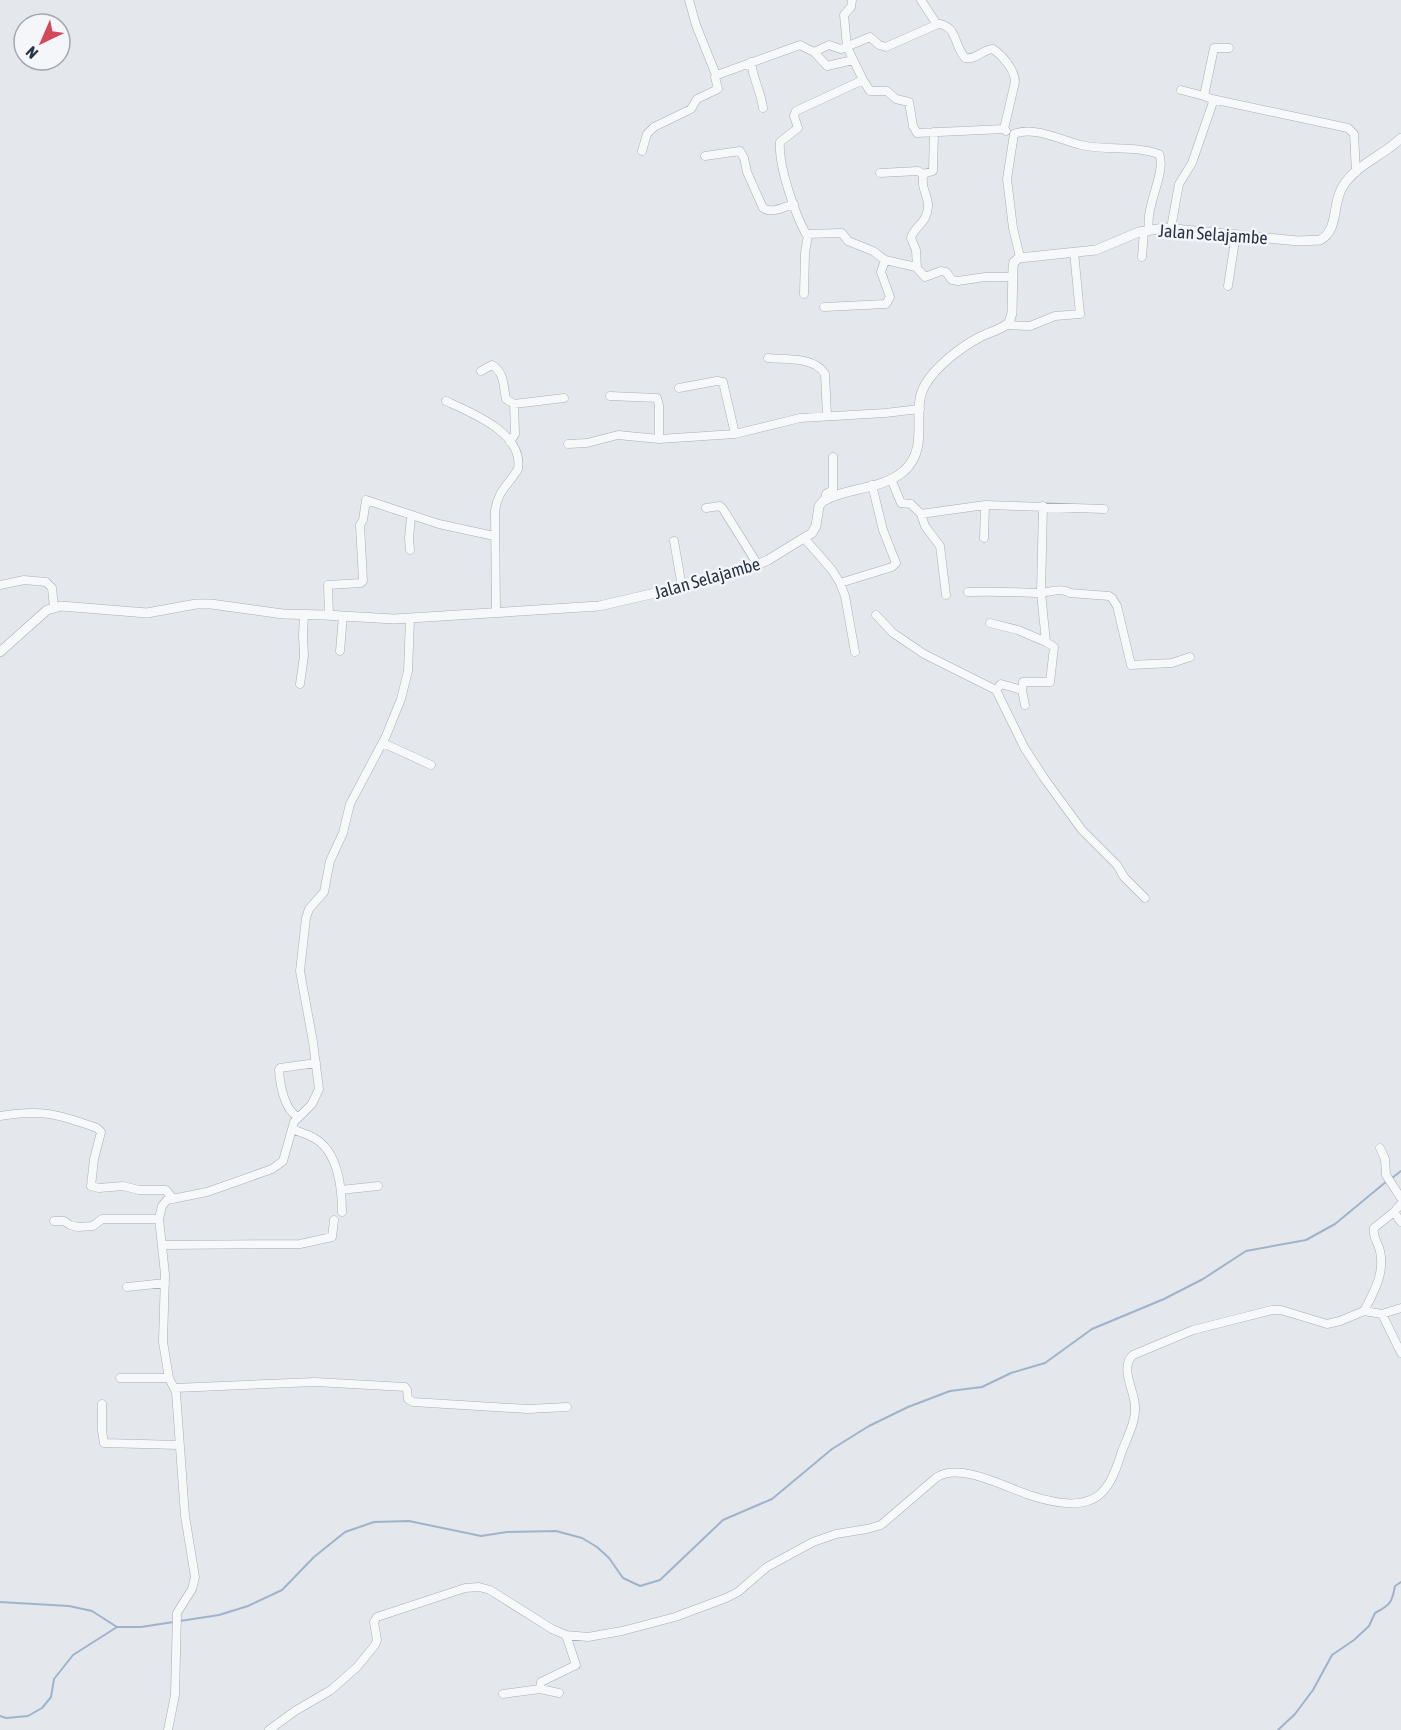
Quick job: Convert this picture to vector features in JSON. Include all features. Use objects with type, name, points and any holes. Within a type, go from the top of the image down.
[{"type":"street","points":[[642,151],[647,134],[654,127],[692,108],[697,99],[718,89],[716,75],[696,25],[689,0]]},
{"type":"street","points":[[852,0],[851,7],[844,15],[847,46],[863,81],[870,91],[887,91],[896,99],[909,102],[912,126],[917,133],[1004,129],[1014,134],[1032,132],[1084,146],[1131,148],[1160,154],[1160,170],[1148,214],[1142,257]]},
{"type":"street","points":[[921,0],[938,24]]},
{"type":"street","points":[[814,52],[829,45],[838,49],[870,37],[879,45],[889,46],[938,24],[945,24],[950,28],[966,58],[974,58],[993,49],[1001,56],[1014,75],[1015,82],[1004,129]]},
{"type":"street","points":[[716,75],[800,45],[814,52],[827,66],[853,60]]},
{"type":"street","points":[[1171,228],[1179,184],[1192,163],[1208,98],[1214,47],[1228,48]]},
{"type":"street","points":[[751,62],[754,77],[761,92],[763,108]]},
{"type":"street","points":[[804,294],[808,235],[790,194],[780,144],[798,128],[795,113],[863,81]]},
{"type":"street","points":[[1181,90],[1208,98],[1348,128],[1354,136],[1356,171]]},
{"type":"street","points":[[880,173],[918,171],[922,174],[933,171],[934,132]]},
{"type":"street","points":[[1006,325],[1012,313],[1013,265],[1020,257],[1015,239],[1007,179],[1014,134]]},
{"type":"street","name":"Jalan Selajambe","points":[[1020,257],[1101,249],[1146,230],[1171,228],[1316,241],[1325,238],[1331,227],[1340,191],[1356,171],[1382,155],[1401,138]]},
{"type":"street","points":[[705,156],[740,151],[763,208],[768,211],[794,204]]},
{"type":"street","points":[[917,268],[916,250],[911,238],[924,218],[929,204],[922,174]]},
{"type":"street","points":[[808,235],[842,233],[848,241],[873,251],[885,260],[917,268],[925,277],[940,271],[946,272],[952,279],[958,281],[985,277],[1012,277]]},
{"type":"street","points":[[1228,286],[1236,234]]},
{"type":"street","points":[[833,457],[833,488],[826,494],[826,500],[891,479],[903,472],[913,459],[920,432],[920,409],[926,384],[946,363],[976,340],[1006,325],[1029,326],[1055,316],[1080,314],[1074,252]]},
{"type":"street","points":[[825,307],[888,303],[890,297],[881,272],[885,260]]},
{"type":"street","points":[[768,358],[812,363],[822,370],[825,374],[827,416]]},
{"type":"street","points":[[481,371],[492,364],[497,368],[503,379],[506,399],[514,404],[564,398]]},
{"type":"street","points":[[679,387],[723,382],[735,434]]},
{"type":"street","points":[[610,396],[657,398],[659,439]]},
{"type":"street","points":[[446,401],[483,419],[510,442],[516,451],[519,466],[517,472],[496,500],[494,536],[496,612]]},
{"type":"street","points":[[510,442],[515,434],[514,404]]},
{"type":"street","points":[[568,444],[586,443],[618,435],[659,439],[735,434],[800,418],[920,409]]},
{"type":"street","points":[[891,479],[901,503],[911,504],[921,514],[931,536],[940,546],[946,595]]},
{"type":"street","points":[[840,583],[888,569],[896,563],[872,485]]},
{"type":"street","points":[[329,615],[328,585],[363,581],[360,525],[366,500],[411,516],[494,536]]},
{"type":"street","name":"Jalan Selajambe","points":[[54,607],[70,606],[147,613],[196,604],[211,604],[274,614],[410,619],[599,606],[682,587],[758,565],[781,554],[805,538],[816,526],[819,506],[826,500]]},
{"type":"street","points":[[921,514],[985,505],[1104,509]]},
{"type":"street","points":[[984,538],[985,505]]},
{"type":"street","points":[[706,508],[720,506],[723,509],[758,565]]},
{"type":"street","points":[[1043,506],[1041,593],[1046,642]]},
{"type":"street","points":[[410,550],[411,516]]},
{"type":"street","points":[[805,538],[840,583],[845,596],[855,652]]},
{"type":"street","points":[[675,541],[682,587]]},
{"type":"street","points":[[0,585],[24,580],[46,582],[52,588],[54,607],[47,610],[0,652]]},
{"type":"street","points":[[968,592],[999,590],[1041,593],[1064,590],[1070,593],[1112,598],[1120,617],[1130,663],[1133,666],[1172,663],[1190,657]]},
{"type":"street","points":[[300,684],[304,656],[304,615]]},
{"type":"street","points":[[876,615],[892,633],[924,654],[996,690],[1024,747],[1044,778],[1082,830],[1117,865],[1124,878],[1145,898]]},
{"type":"street","points":[[340,651],[343,616]]},
{"type":"street","points":[[168,1730],[175,1695],[177,1613],[192,1589],[195,1577],[186,1516],[175,1388],[169,1378],[163,1342],[165,1282],[159,1219],[163,1204],[167,1200],[207,1192],[277,1167],[285,1156],[291,1129],[318,1094],[319,1082],[300,971],[306,918],[309,909],[324,892],[330,861],[343,833],[348,811],[395,717],[408,671],[410,619]]},
{"type":"street","points":[[990,623],[1018,630],[1054,648],[1051,680],[1045,683],[1024,681],[1022,690],[1025,705]]},
{"type":"street","points":[[996,690],[1001,684],[1022,690]]},
{"type":"street","points":[[383,743],[431,765]]},
{"type":"street","points":[[298,1117],[293,1114],[283,1093],[279,1070],[316,1063]]},
{"type":"street","points":[[0,1116],[36,1112],[60,1114],[100,1129],[91,1186],[166,1190],[173,1199]]},
{"type":"street","points":[[291,1129],[315,1139],[322,1145],[334,1165],[341,1190],[342,1212]]},
{"type":"street","points":[[1380,1148],[1385,1159],[1386,1175],[1401,1198]]},
{"type":"street","points":[[341,1190],[378,1186]]},
{"type":"street","points":[[1364,1311],[1375,1290],[1381,1270],[1380,1251],[1373,1234],[1374,1228],[1401,1204]]},
{"type":"street","points":[[1394,1212],[1401,1222]]},
{"type":"street","points":[[54,1221],[64,1221],[78,1227],[93,1226],[102,1219],[159,1219]]},
{"type":"street","points":[[162,1245],[300,1244],[332,1237],[334,1220]]},
{"type":"street","points":[[127,1287],[165,1282]]},
{"type":"street","points":[[269,1730],[296,1710],[326,1694],[357,1667],[377,1640],[374,1622],[377,1617],[465,1588],[479,1587],[489,1590],[552,1629],[566,1635],[588,1637],[614,1633],[675,1617],[726,1599],[738,1592],[767,1567],[813,1542],[836,1534],[881,1525],[937,1477],[946,1472],[962,1472],[1049,1500],[1068,1503],[1086,1501],[1106,1488],[1115,1471],[1133,1420],[1135,1402],[1127,1368],[1133,1355],[1192,1330],[1272,1310],[1281,1310],[1327,1324],[1364,1311],[1382,1314],[1401,1308]]},
{"type":"street","points":[[1382,1314],[1401,1353]]},
{"type":"street","points":[[120,1378],[169,1378]]},
{"type":"street","points":[[175,1388],[327,1383],[405,1387],[408,1399],[413,1402],[528,1409],[567,1407]]},
{"type":"street","points":[[102,1404],[103,1443],[179,1445]]},
{"type":"street","points":[[540,1689],[541,1682],[576,1665],[566,1635]]},
{"type":"street","points":[[503,1694],[540,1689],[560,1693]]},
{"type":"waterway","points":[[1392,1178],[1401,1171]]},
{"type":"waterway","points":[[0,1716],[6,1718],[28,1716],[42,1708],[51,1697],[54,1679],[73,1655],[117,1627],[141,1627],[219,1615],[248,1606],[282,1590],[314,1557],[345,1532],[374,1522],[409,1521],[481,1536],[507,1532],[556,1531],[582,1538],[597,1547],[609,1558],[623,1578],[640,1586],[660,1580],[723,1520],[772,1499],[832,1449],[869,1426],[908,1407],[950,1391],[982,1387],[1011,1373],[1045,1363],[1092,1329],[1164,1299],[1203,1279],[1246,1251],[1306,1240],[1335,1224],[1387,1181]]},
{"type":"waterway","points":[[1278,1730],[1295,1714],[1313,1690],[1332,1655],[1369,1626],[1375,1613],[1390,1603],[1395,1586],[1401,1582]]},
{"type":"waterway","points":[[0,1602],[69,1606],[92,1611],[117,1627]]}]
